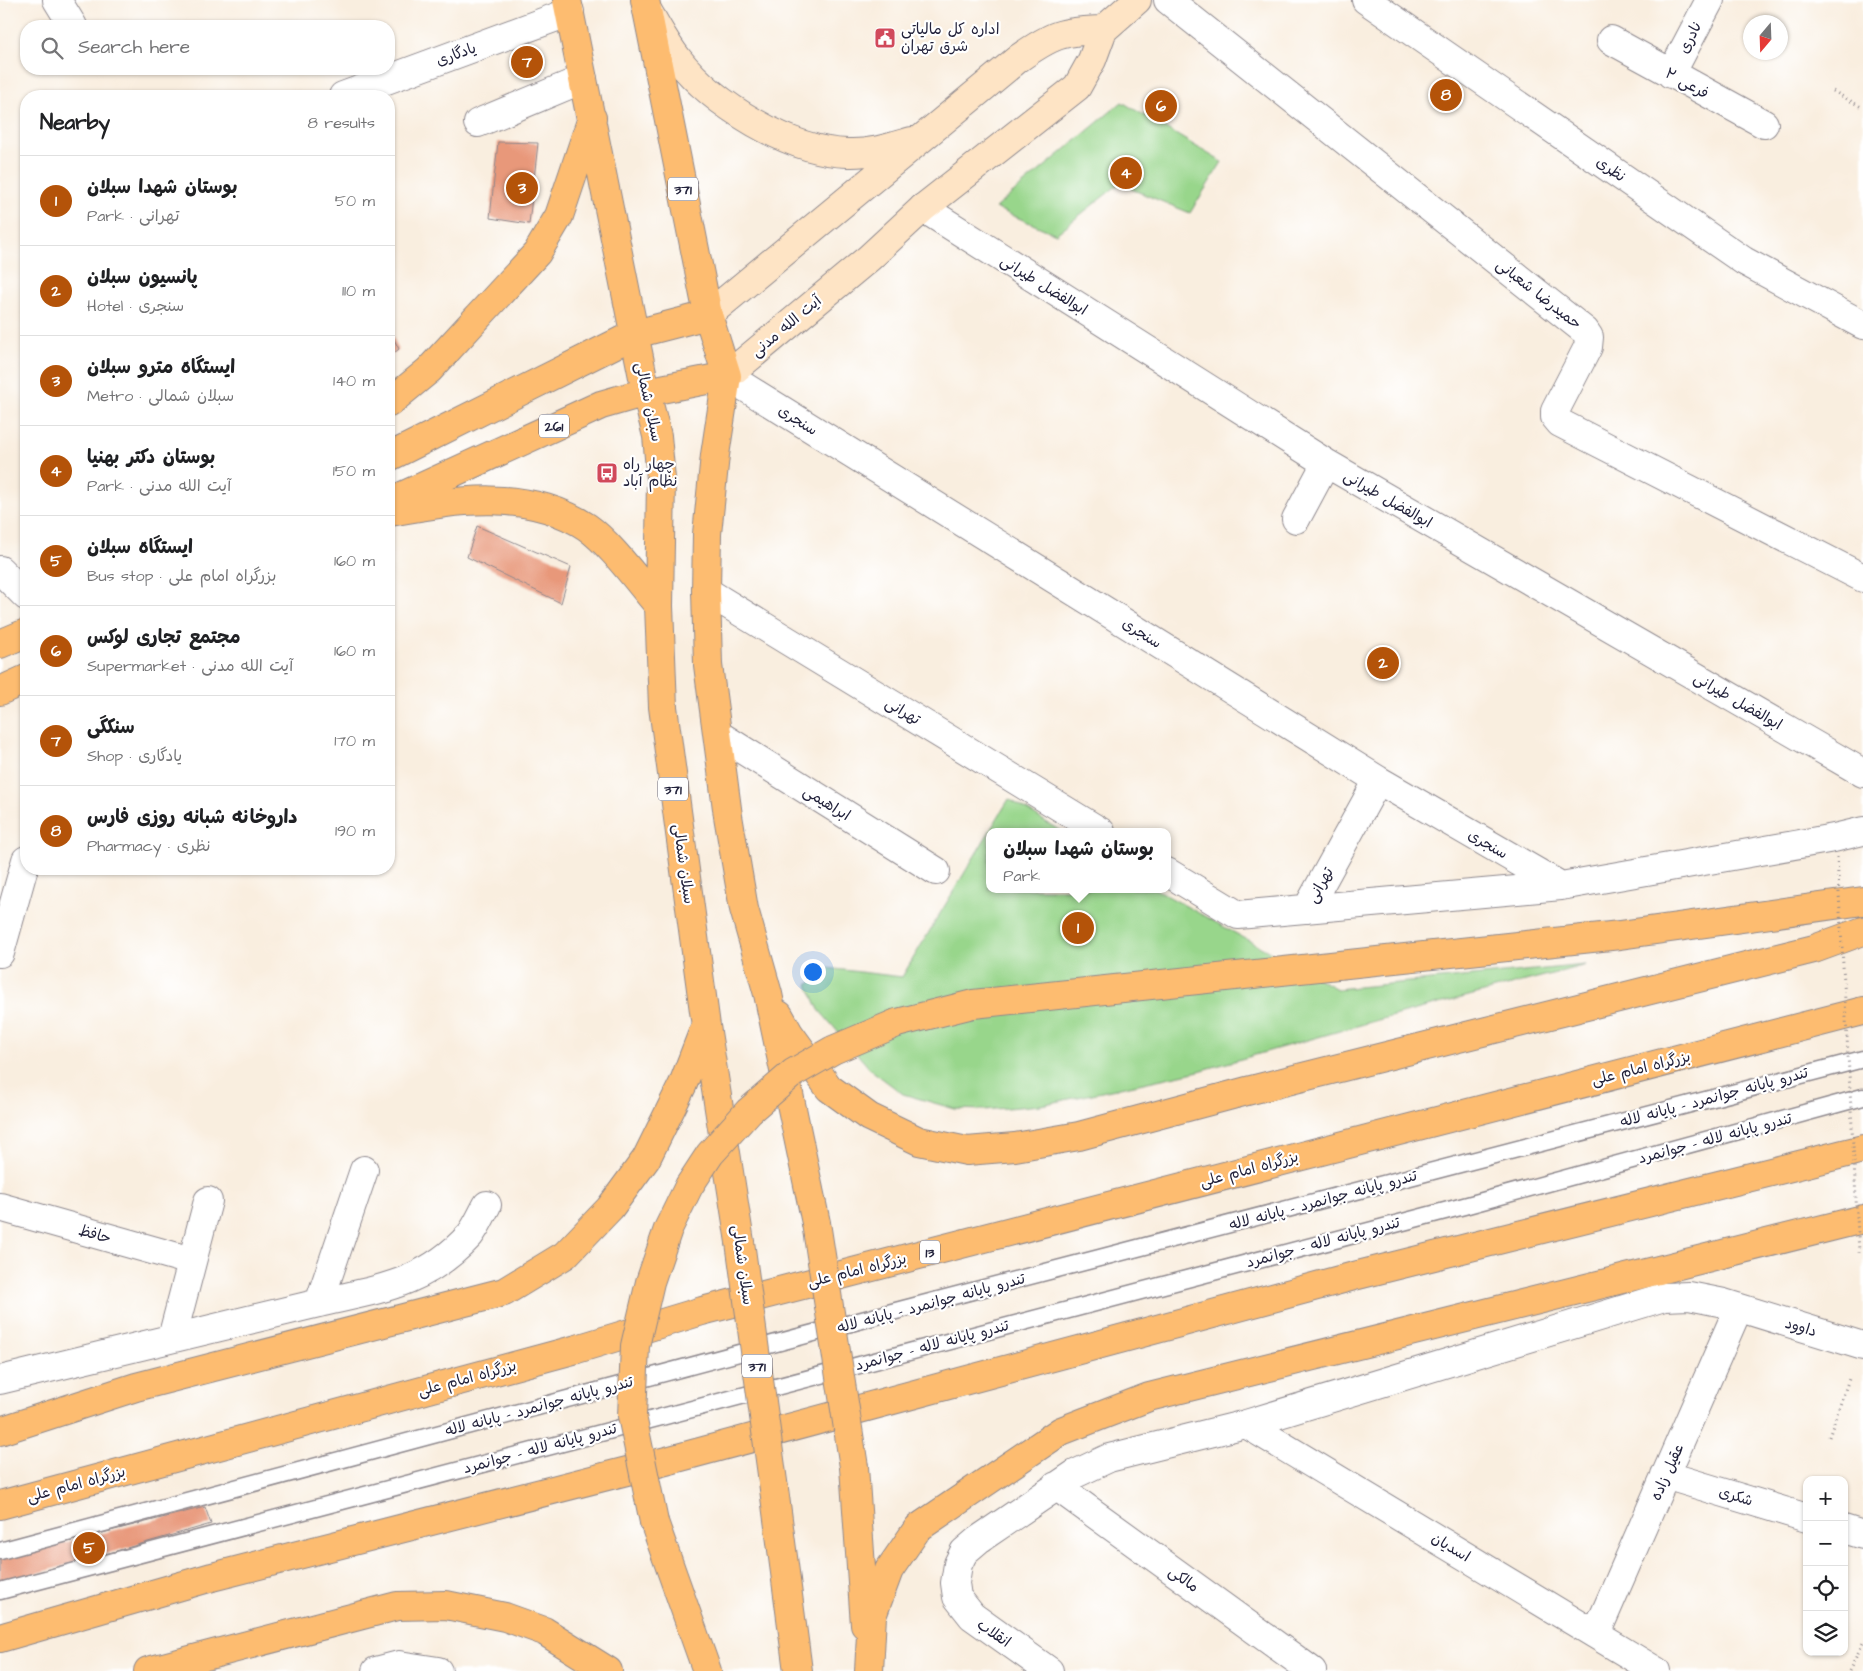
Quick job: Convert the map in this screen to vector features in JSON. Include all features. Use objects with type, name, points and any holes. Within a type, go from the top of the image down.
[{"type":"main road","name":"آیت الله مدنی","points":[[395,499],[601,405],[646,392],[727,376],[869,258],[923,208],[1077,87],[1092,60],[1103,30],[1127,3]]},
{"type":"main road","points":[[646,5],[678,59],[713,94],[750,119],[802,145],[848,153],[874,151],[918,140]]},
{"type":"main road","name":"371","points":[[646,5],[708,315],[727,376],[709,514],[706,591],[708,665],[719,735],[728,816],[744,909],[768,994],[816,1223],[854,1467],[868,1671]]},
{"type":"main road","name":"سبلان شمالی","points":[[568,6],[592,117],[646,392],[658,436],[661,479],[659,606],[663,707],[706,1026],[740,1242],[798,1671]]},
{"type":"main road","points":[[395,454],[635,334],[708,315],[1019,58],[1048,38],[1074,31],[1103,30]]},
{"type":"main road","points":[[395,398],[429,370],[537,253],[559,216],[592,117]]},
{"type":"main road","points":[[395,511],[472,500],[514,502],[545,508],[587,528],[606,545],[659,606]]},
{"type":"main road","points":[[0,644],[20,635]]},
{"type":"main road","points":[[0,691],[20,682]]},
{"type":"main road","points":[[708,1671],[654,1522],[632,1416],[636,1346],[650,1282],[668,1229],[689,1186],[710,1154],[749,1111],[794,1073],[833,1050],[897,1022],[973,1004],[1620,936],[1863,901]]},
{"type":"main road","points":[[768,994],[788,1033],[829,1088],[869,1117],[919,1141],[967,1151],[1016,1147],[1079,1136],[1257,1089],[1814,949],[1863,931]]},
{"type":"main road","name":"بزرگراه امام علی","points":[[0,1505],[577,1348],[702,1311],[1863,1011]]},
{"type":"main road","points":[[0,1430],[136,1387],[504,1292],[565,1255],[610,1208],[646,1159],[683,1084],[706,1026]]},
{"type":"main road","points":[[0,1638],[212,1577],[670,1460],[1354,1276],[1863,1149]]},
{"type":"main road","points":[[868,1671],[872,1616],[889,1570],[918,1528],[1060,1431],[1149,1397],[1863,1219]]},
{"type":"main road","points":[[148,1671],[397,1606],[446,1605],[505,1617],[544,1631],[608,1671]]},
{"type":"street","points":[[57,0],[69,20]]},
{"type":"street","name":"حمیدرضا شعبانی","points":[[1168,0],[1586,331],[1589,337],[1588,347],[1555,411],[1555,417],[1560,423],[1863,578]]},
{"type":"street","name":"نظری","points":[[1366,0],[1744,261],[1863,325]]},
{"type":"street","name":"نادری","points":[[1671,74],[1710,0]]},
{"type":"street","name":"یادگاری","points":[[359,90],[568,6]]},
{"type":"street","name":"فرعی ۲","points":[[1611,40],[1764,124]]},
{"type":"street","points":[[478,124],[583,79]]},
{"type":"street","name":"ابوالفضل طیرانی","points":[[923,208],[1326,463],[1863,773]]},
{"type":"street","name":"سنجری","points":[[727,376],[1378,780],[1561,886]]},
{"type":"street","points":[[1296,519],[1326,463]]},
{"type":"street","points":[[0,570],[20,590]]},
{"type":"street","name":"تهرانی","points":[[706,591],[1094,828]]},
{"type":"street","name":"ابراهیمی","points":[[719,735],[936,871]]},
{"type":"street","name":"تهرانی","points":[[1171,874],[1238,915],[1307,910],[1378,780]]},
{"type":"street","points":[[1307,910],[1561,886],[1834,838],[1863,831]]},
{"type":"street","points":[[2,943],[22,875]]},
{"type":"street","points":[[319,1303],[364,1170]]},
{"type":"street","points":[[172,1338],[208,1201]]},
{"type":"street","points":[[0,1380],[397,1285],[434,1266],[471,1234],[487,1205]]},
{"type":"street","name":"حافظ","points":[[0,1207],[191,1261]]},
{"type":"street","name":"داوود","points":[[955,1583],[958,1564],[964,1552],[1056,1486],[1109,1458],[1246,1424],[1664,1297],[1690,1296],[1724,1303],[1738,1309],[1862,1345]]},
{"type":"street","name":"عقیل زاده","points":[[1596,1634],[1738,1309]]},
{"type":"street","name":"اسدیان","points":[[1246,1424],[1656,1671]]},
{"type":"street","name":"شکری","points":[[1665,1475],[1803,1517]]},
{"type":"street","name":"مالکی","points":[[1056,1486],[1312,1671]]},
{"type":"street","points":[[1848,1530],[1863,1535]]},
{"type":"street","name":"انقلاب","points":[[955,1583],[957,1597],[972,1616],[1049,1671]]},
{"type":"street","points":[[376,1671],[399,1665],[438,1671]]},
{"type":"lane","name":"تندرو پایانه جوانمرد - پایانه لاله","points":[[0,1551],[873,1318],[1863,1059]]},
{"type":"lane","name":"تندرو پایانه لاله - جوانمرد","points":[[0,1591],[1454,1208],[1863,1098]]},
{"type":"path","points":[[1833,91],[1863,108]]},
{"type":"path","points":[[1837,857],[1859,1252]]},
{"type":"path","points":[[1829,1437],[1862,1345]]},
{"type":"path","points":[[1849,1671],[1863,1643]]},
{"type":"green space","points":[[1122,102],[1222,162],[1190,213],[1119,184],[1056,234],[995,208]]},
{"type":"green space","points":[[1009,799],[1056,828],[991,828]]},
{"type":"green space","points":[[986,837],[986,893],[1162,893],[1337,989],[1586,965],[1378,1020],[1199,1071],[1041,1105],[984,1110],[955,1109],[903,1094],[871,1070],[819,1010],[808,985],[827,968],[902,977]]},
{"type":"building","points":[[498,142],[538,143],[529,224],[490,218]]},
{"type":"building","points":[[395,341],[399,349],[395,352]]},
{"type":"building","points":[[477,526],[571,567],[561,603],[467,557]]},
{"type":"building","points":[[205,1507],[211,1524],[0,1584],[0,1559]]},
{"type":"place","name":"اداره کل مالیاتی شرق تهران","points":[[885,38]]},
{"type":"place","name":"سنکگی","points":[[527,62]]},
{"type":"place","name":"داروخانه شبانه روزی فارس","points":[[1446,95]]},
{"type":"place","name":"مجتمع تجاری لوکس","points":[[1161,106]]},
{"type":"place","name":"بوستان دکتر بهنیا","points":[[1126,173]]},
{"type":"place","name":"ایستگاه مترو سبلان","points":[[522,188]]},
{"type":"place","name":"چهار راه نظام آباد","points":[[607,473]]},
{"type":"place","name":"پانسیون سبلان","points":[[1383,663]]},
{"type":"place","name":"بوستان شهدا سبلان","points":[[1078,928]]},
{"type":"place","name":"ایستگاه سبلان","points":[[89,1548]]}]
